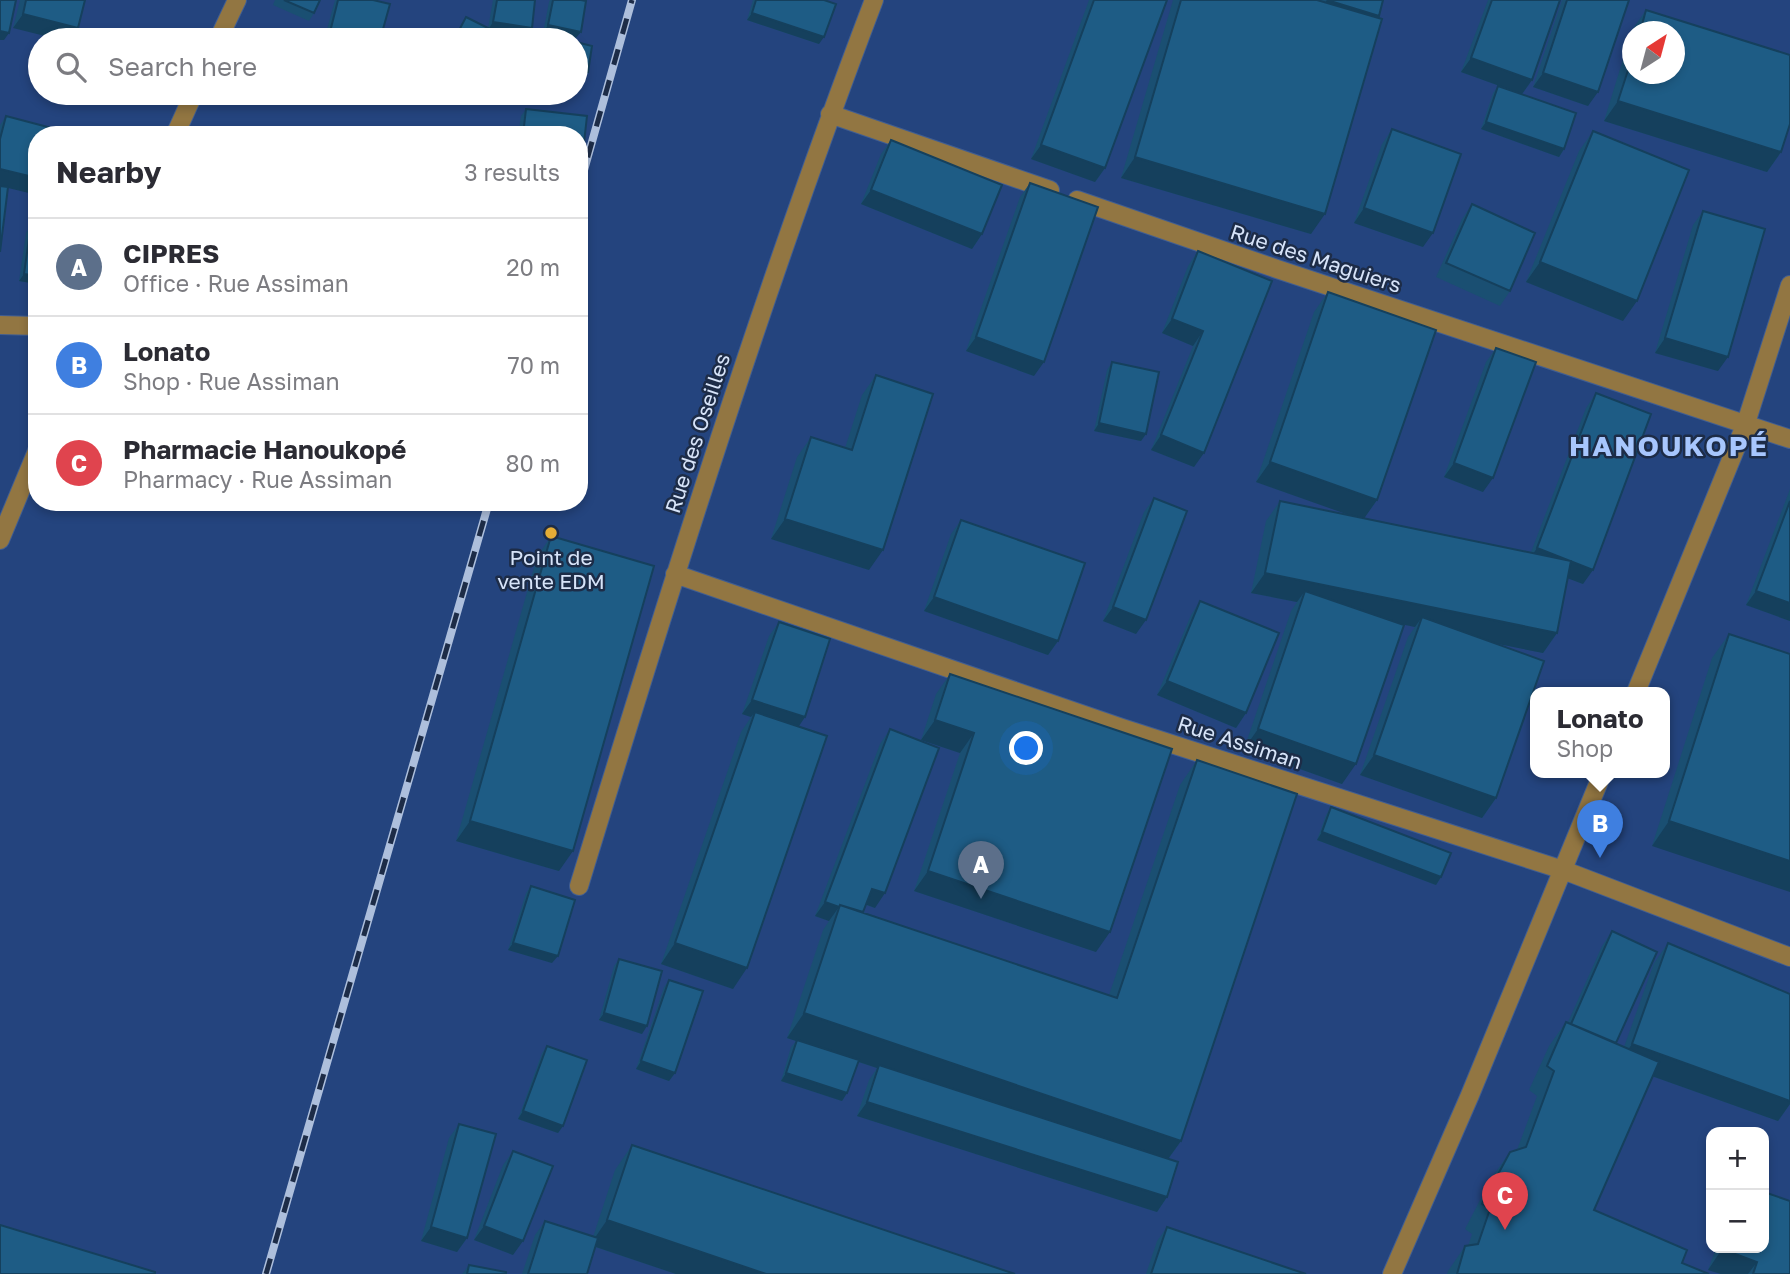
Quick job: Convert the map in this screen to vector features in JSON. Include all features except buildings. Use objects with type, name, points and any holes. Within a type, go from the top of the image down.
[{"type":"street","points":[[224,28],[237,0]]},
{"type":"street","name":"Rue des Oseilles","points":[[579,886],[675,574],[757,325],[874,0]]},
{"type":"street","points":[[179,126],[189,105]]},
{"type":"street","name":"Rue des Maguiers","points":[[831,114],[1277,269],[1790,439]]},
{"type":"street","points":[[1638,687],[1746,423],[1790,285]]},
{"type":"street","points":[[0,325],[28,326]]},
{"type":"street","points":[[0,540],[28,473]]},
{"type":"street","name":"Rue Assiman","points":[[675,574],[1122,728],[1563,870],[1790,957]]},
{"type":"street","points":[[1392,1274],[1601,778]]},
{"type":"railway","points":[[588,156],[632,0]]},
{"type":"railway","points":[[266,1274],[486,511]]},
{"type":"place","name":"Point de vente EDM","points":[[551,533]]},
{"type":"place","name":"Lonato","points":[[1600,858]]},
{"type":"place","name":"CIPRES","points":[[981,899]]},
{"type":"place","name":"Pharmacie Hanoukopé","points":[[1505,1230]]},
{"type":"district","name":"HANOUKOPÉ","points":[[1669,445]]}]
